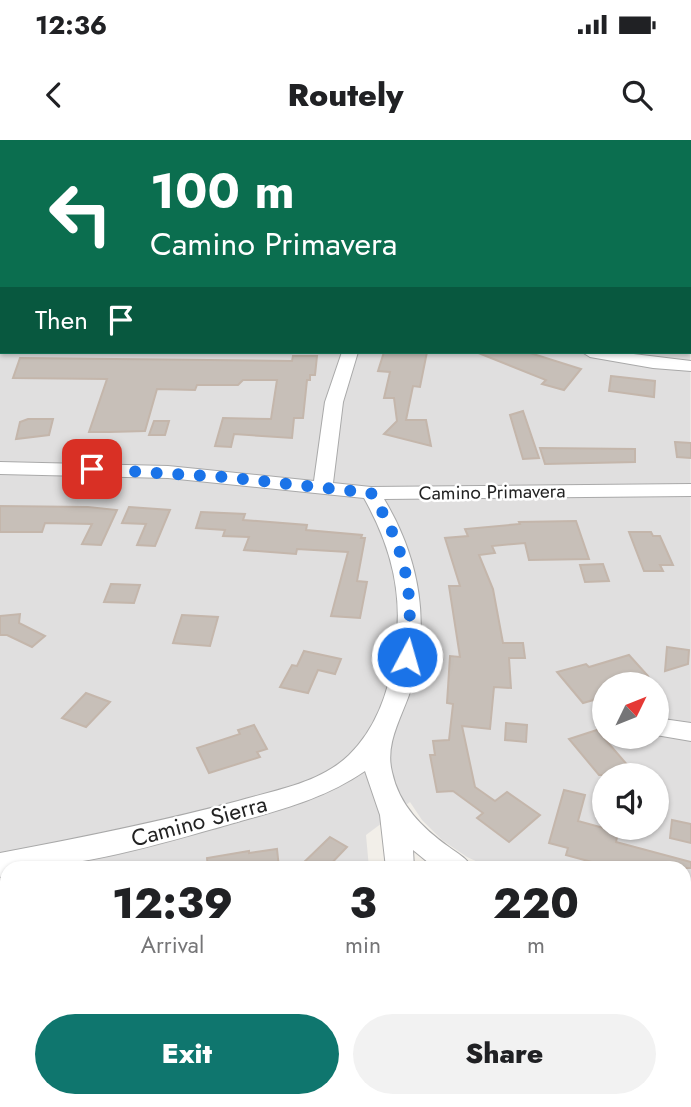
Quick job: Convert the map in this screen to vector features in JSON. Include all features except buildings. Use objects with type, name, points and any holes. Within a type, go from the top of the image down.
[{"type":"street","points":[[321,489],[326,477],[334,401],[349,354]]},
{"type":"street","points":[[602,354],[691,366]]},
{"type":"street","name":"Camino Primavera","points":[[0,468],[168,472],[371,493],[691,490]]},
{"type":"street","points":[[371,493],[397,538],[410,591],[411,626],[407,657],[399,690],[380,737],[377,757],[378,776],[393,812],[399,861]]},
{"type":"street","points":[[669,729],[691,732]]},
{"type":"street","name":"Camino Sierra","points":[[25,861],[148,836],[309,791],[334,779],[357,763],[380,737]]},
{"type":"street","points":[[393,812],[413,835],[446,861]]},
{"type":"shaded area","points":[[0,354],[690,354],[691,861],[476,861],[442,840],[422,820],[410,802],[366,835],[368,861],[0,861]]},
{"type":"route","points":[[92,469],[168,472],[371,493],[397,538],[405,564],[410,591],[411,626],[407,657]]}]
